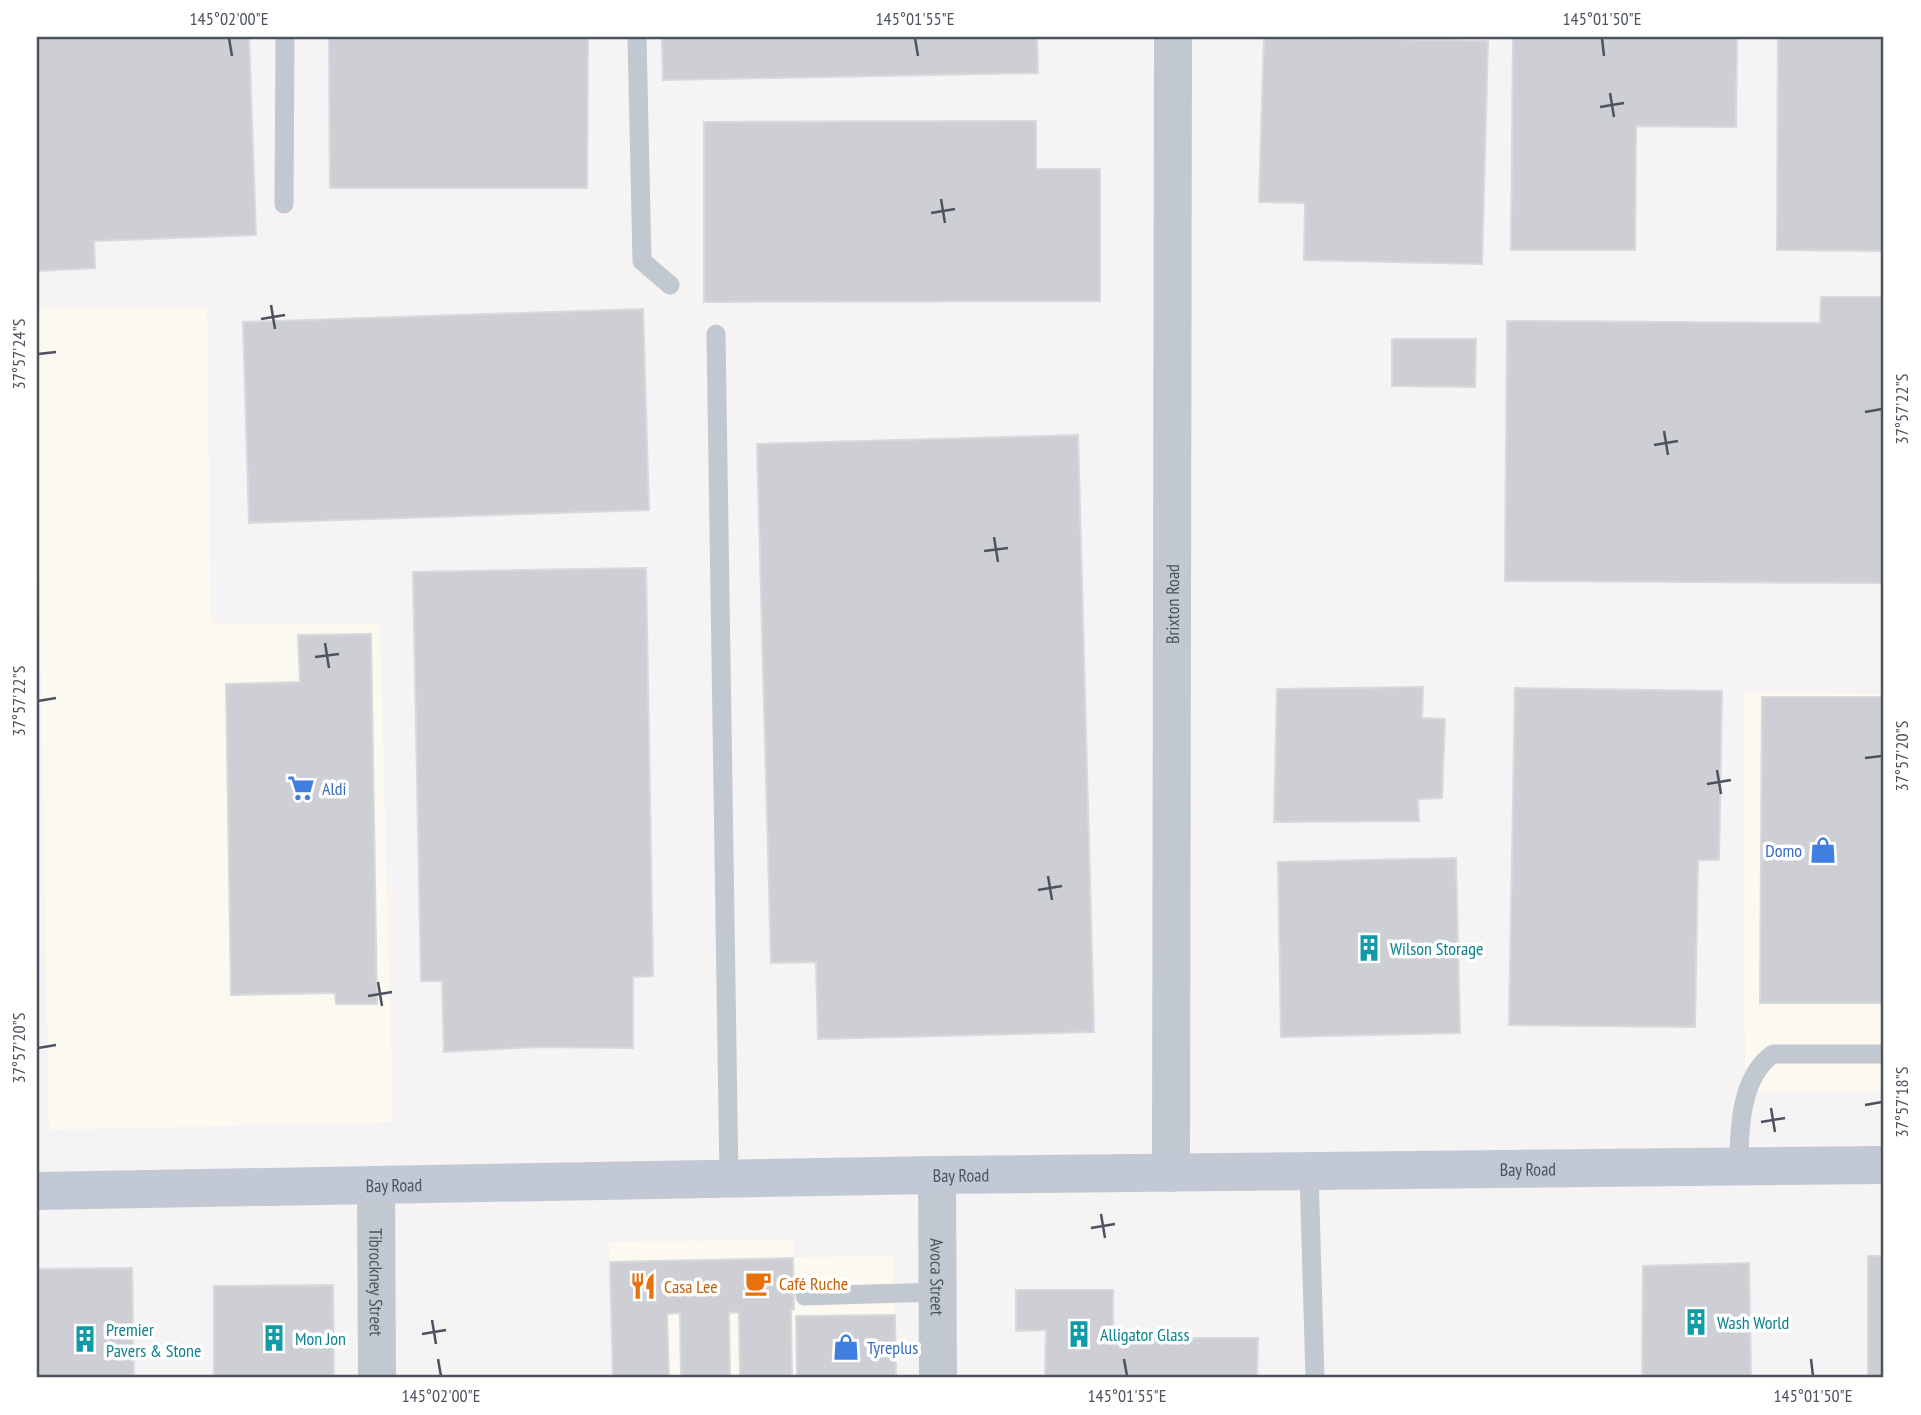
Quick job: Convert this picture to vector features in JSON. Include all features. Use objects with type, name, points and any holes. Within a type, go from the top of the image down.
[{"type":"main road","name":"Bay Road","points":[[37,1191],[937,1175],[1884,1165]]},
{"type":"street","name":"Brixton Road","points":[[1171,1173],[1173,37]]},
{"type":"street","name":"Avoca Street","points":[[937,1175],[938,1378]]},
{"type":"street","name":"Tibrockney Street","points":[[376,1186],[377,1378]]},
{"type":"lane","points":[[284,204],[285,37]]},
{"type":"lane","points":[[637,37],[642,261],[670,285]]},
{"type":"lane","points":[[716,334],[729,1179]]},
{"type":"lane","points":[[1740,1166],[1739,1126],[1743,1106],[1764,1060],[1773,1054],[1884,1054]]},
{"type":"lane","points":[[1309,1171],[1315,1378]]},
{"type":"lane","points":[[805,1296],[938,1292]]},
{"type":"shaded area","points":[[207,307],[211,623],[380,623],[393,1122],[49,1130],[37,457],[37,309]]},
{"type":"shaded area","name":"Domo","points":[[1744,693],[1884,694],[1884,1091],[1745,1091]]},
{"type":"shaded area","points":[[793,1240],[793,1258],[893,1255],[896,1378],[613,1378],[609,1242]]},
{"type":"building","points":[[37,37],[249,37],[256,235],[94,241],[95,268],[37,271]]},
{"type":"building","points":[[329,37],[588,37],[587,188],[330,188]]},
{"type":"building","points":[[662,37],[1037,37],[1038,73],[663,80]]},
{"type":"building","points":[[1264,37],[1488,41],[1482,264],[1304,260],[1305,203],[1259,202]]},
{"type":"building","points":[[1513,37],[1737,37],[1736,127],[1636,126],[1635,250],[1511,250]]},
{"type":"building","points":[[1778,37],[1884,37],[1884,251],[1777,250]]},
{"type":"building","points":[[1036,121],[1036,169],[1100,169],[1100,301],[704,302],[704,122]]},
{"type":"building","points":[[1821,297],[1884,297],[1884,583],[1505,581],[1507,321],[1820,323]]},
{"type":"building","points":[[643,309],[649,510],[249,523],[243,322]]},
{"type":"building","points":[[1392,339],[1476,339],[1475,387],[1392,386]]},
{"type":"building","points":[[1078,435],[1094,1032],[818,1039],[816,962],[771,963],[757,444]]},
{"type":"building","points":[[646,568],[653,976],[633,977],[633,1048],[537,1047],[444,1052],[442,981],[421,981],[413,572]]},
{"type":"building","name":"Aldi","points":[[371,634],[377,1004],[336,1004],[335,993],[231,995],[226,684],[300,682],[298,635]]},
{"type":"building","points":[[1423,687],[1422,718],[1445,719],[1442,798],[1418,799],[1419,821],[1274,822],[1277,689]]},
{"type":"building","name":"Wilson Storage","points":[[1515,688],[1722,691],[1719,860],[1698,860],[1695,1027],[1509,1025]]},
{"type":"building","name":"Domo","points":[[1762,697],[1884,697],[1884,1003],[1760,1003]]},
{"type":"building","name":"Wilson Storage","points":[[1456,858],[1460,1033],[1281,1037],[1278,862]]},
{"type":"building","points":[[1868,1256],[1884,1256],[1884,1378],[1868,1378]]},
{"type":"building","points":[[793,1258],[792,1378],[740,1378],[739,1312],[729,1313],[730,1378],[681,1378],[680,1313],[667,1314],[669,1378],[613,1378],[610,1262]]},
{"type":"building","name":"Wash World","points":[[1749,1263],[1751,1378],[1642,1378],[1643,1266]]},
{"type":"building","name":"Premier Pavers & Stone","points":[[132,1268],[134,1378],[37,1378],[37,1269]]},
{"type":"building","name":"Mon Jon","points":[[333,1285],[334,1378],[214,1378],[214,1286]]},
{"type":"building","name":"Alligator Glass","points":[[1016,1290],[1113,1290],[1113,1338],[1258,1338],[1257,1378],[1045,1378],[1046,1330],[1016,1331]]},
{"type":"building","name":"Tyreplus","points":[[895,1315],[896,1378],[797,1378],[796,1316]]},
{"type":"place","name":"Aldi","points":[[301,788]]},
{"type":"place","name":"Domo","points":[[1823,850]]},
{"type":"place","name":"Wilson Storage","points":[[1369,948]]},
{"type":"place","name":"Café Ruche","points":[[758,1283]]},
{"type":"place","name":"Casa Lee","points":[[643,1286]]},
{"type":"place","name":"Wash World","points":[[1696,1322]]},
{"type":"place","name":"Alligator Glass","points":[[1079,1334]]},
{"type":"place","name":"Mon Jon","points":[[274,1338]]},
{"type":"place","name":"Premier Pavers & Stone","points":[[85,1339]]},
{"type":"place","name":"Tyreplus","points":[[846,1347]]}]
